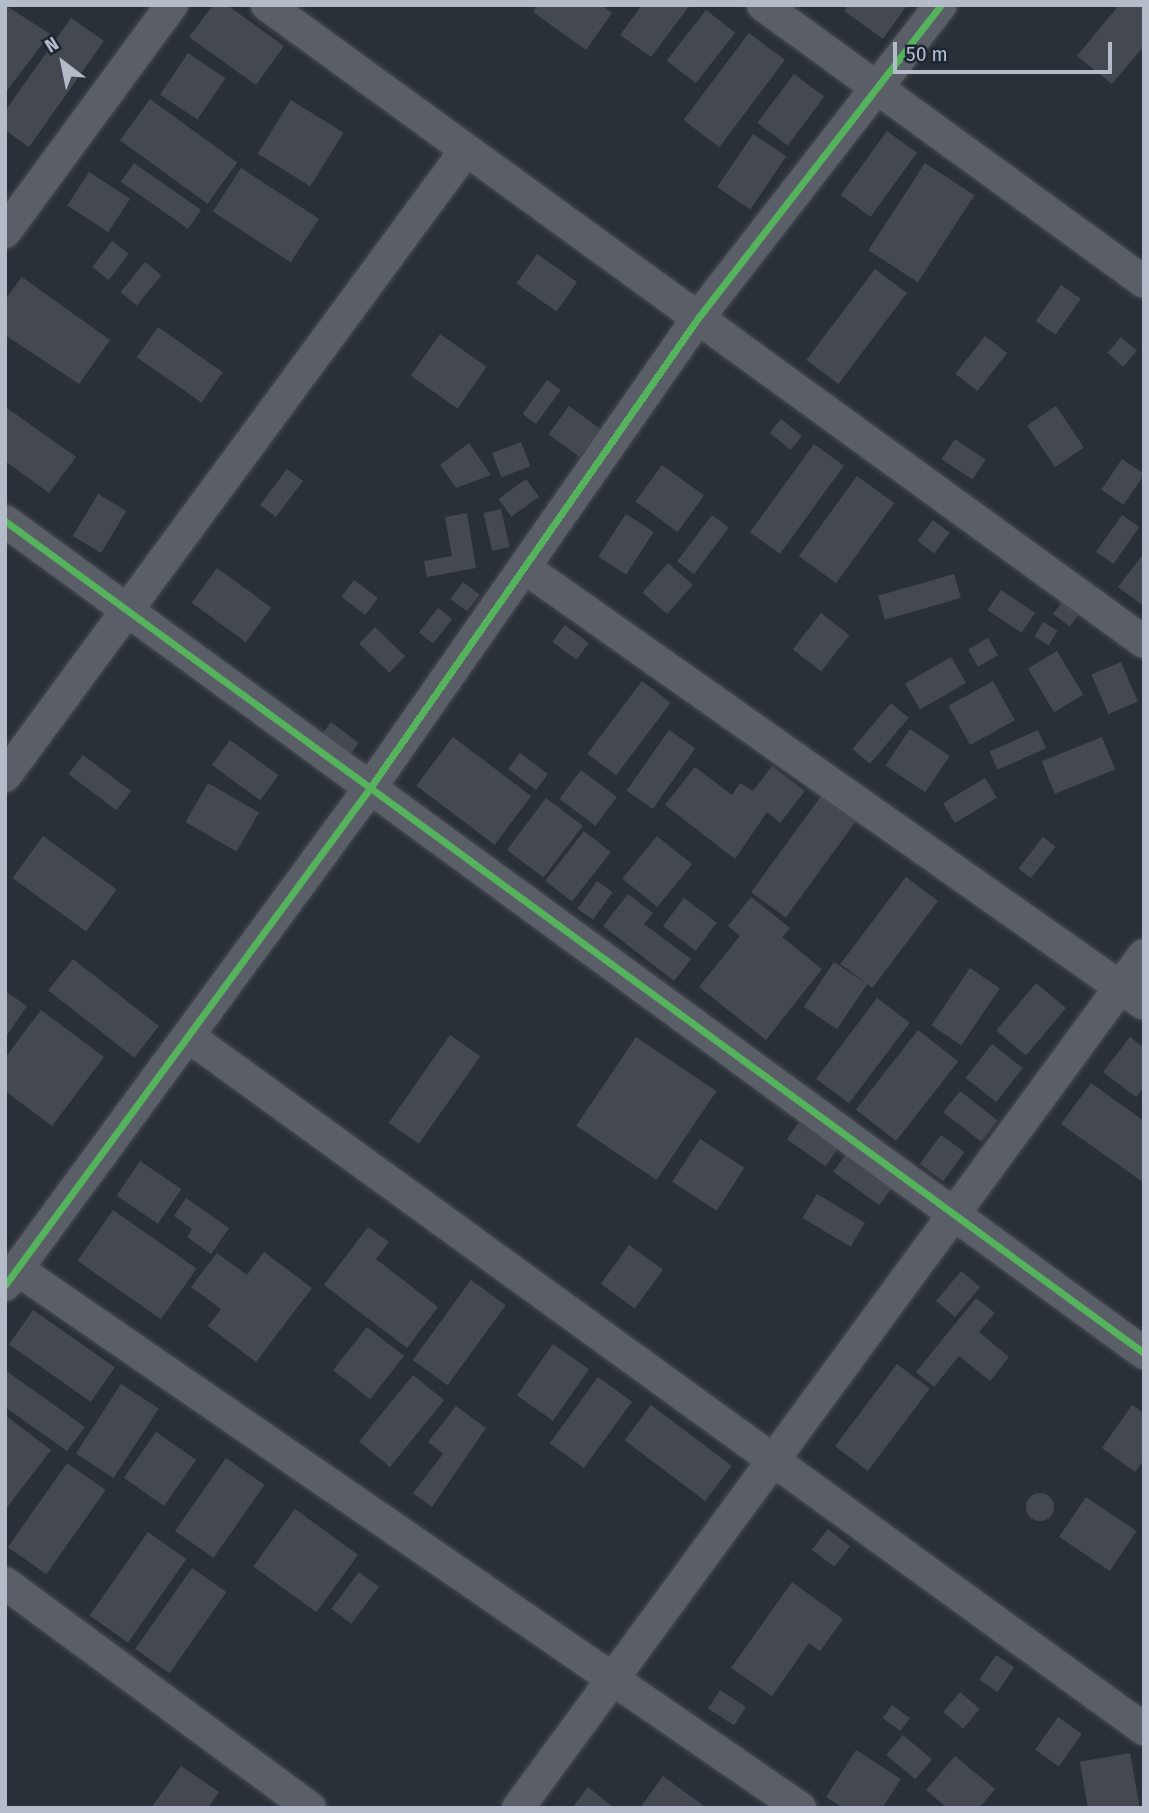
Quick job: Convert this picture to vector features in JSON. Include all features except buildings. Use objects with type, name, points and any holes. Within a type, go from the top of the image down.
[{"type":"street","points":[[5,232],[15,198],[172,5]]},
{"type":"street","points":[[267,5],[1144,642]]},
{"type":"street","points":[[764,5],[1144,282]]},
{"type":"street","points":[[800,1808],[613,1678],[11,1277],[370,788],[698,318],[880,90],[941,5]]},
{"type":"street","points":[[5,776],[466,150]]},
{"type":"street","points":[[5,521],[1144,1353]]},
{"type":"street","points":[[525,568],[1132,996]]},
{"type":"street","points":[[518,1808],[953,1214],[1132,996],[1144,955]]},
{"type":"street","points":[[188,1036],[1144,1729]]},
{"type":"street","points":[[5,1583],[310,1808]]},
{"type":"cycle path","points":[[5,1285],[370,788],[698,318],[941,5]]},
{"type":"cycle path","points":[[5,521],[1144,1353]]}]
